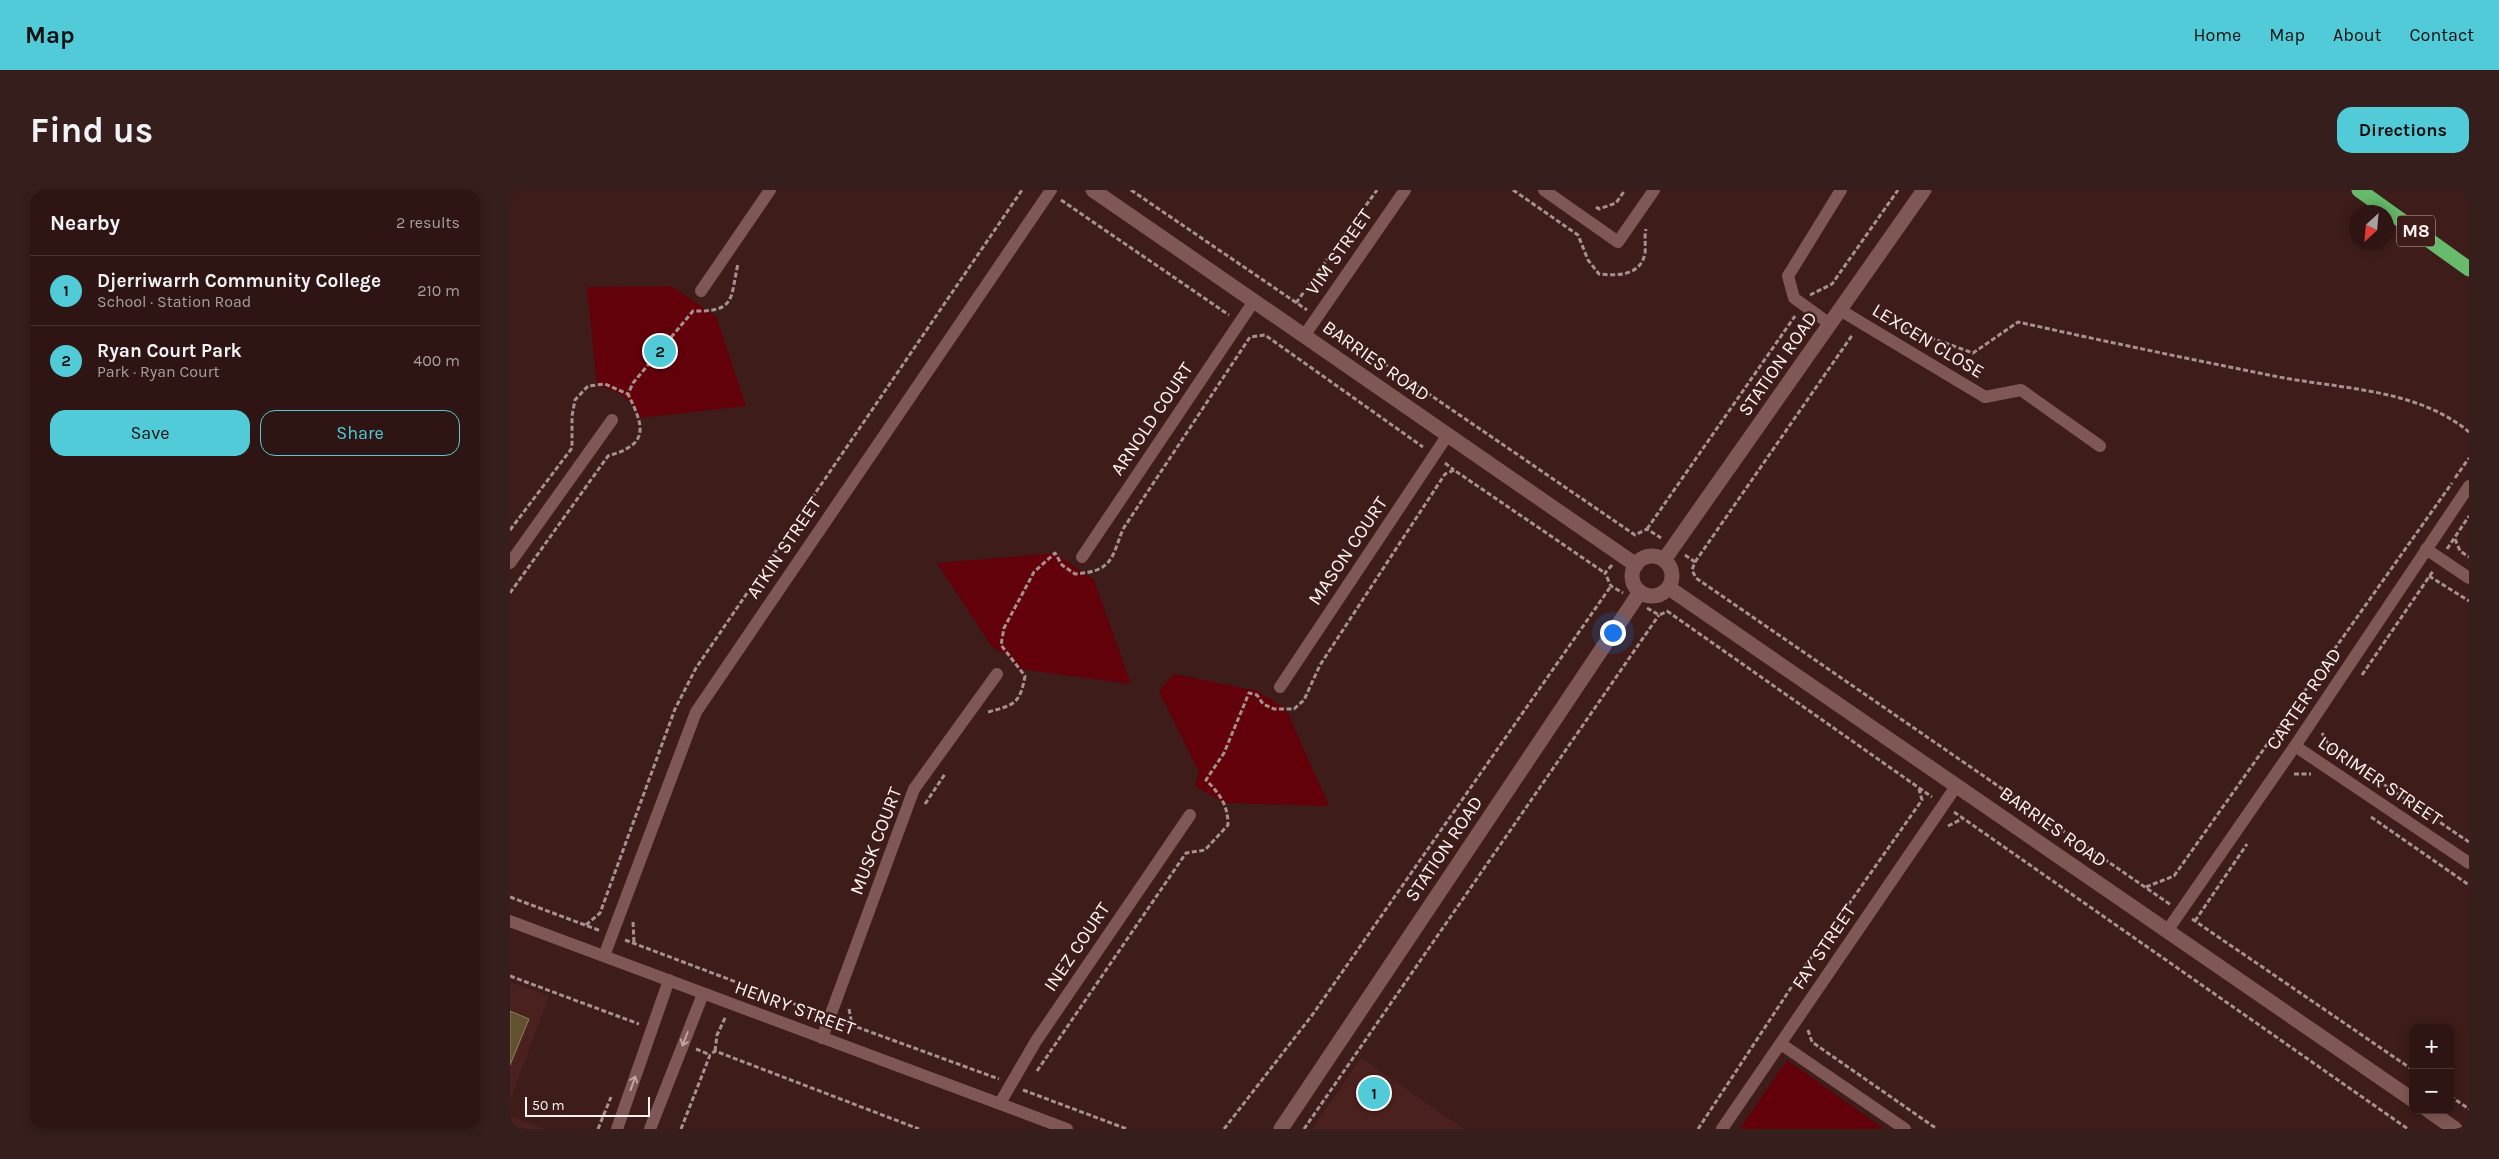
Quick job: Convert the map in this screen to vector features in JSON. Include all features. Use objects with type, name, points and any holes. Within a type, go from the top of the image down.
[{"type":"highway","name":"M8","points":[[2359,190],[2469,269]]},
{"type":"street","points":[[701,291],[770,190]]},
{"type":"street","name":"ATKIN STREET","points":[[604,956],[696,712],[1051,190]]},
{"type":"street","name":"BARRIES ROAD","points":[[1093,190],[1636,565]]},
{"type":"street","name":"VIM STREET","points":[[1304,336],[1405,190]]},
{"type":"street","points":[[1544,190],[1618,242],[1654,190]]},
{"type":"street","points":[[1830,324],[1794,298],[1788,276],[1841,190]]},
{"type":"street","name":"STATION ROAD","points":[[1664,560],[1924,190]]},
{"type":"street","name":"ARNOLD COURT","points":[[1082,557],[1254,301]]},
{"type":"street","name":"LEXCEN CLOSE","points":[[1840,310],[1985,398],[2020,390],[2100,446]]},
{"type":"street","points":[[510,563],[612,420]]},
{"type":"street","name":"MASON COURT","points":[[1280,687],[1447,436]]},
{"type":"street","name":"CARTER ROAD","points":[[2167,931],[2296,746],[2469,486]]},
{"type":"street","points":[[2426,548],[2469,578]]},
{"type":"street","points":[[1648,556],[1664,560],[1672,573],[1669,588],[1657,596],[1640,592],[1633,581],[1636,565],[1648,556]]},
{"type":"street","name":"BARRIES ROAD","points":[[1669,588],[2409,1097]]},
{"type":"street","name":"STATION ROAD","points":[[1281,1129],[1640,592]]},
{"type":"street","name":"MUSK COURT","points":[[822,1038],[914,789],[997,674]]},
{"type":"street","name":"LORIMER STREET","points":[[2296,746],[2469,864]]},
{"type":"street","name":"FAY STREET","points":[[1722,1129],[1957,785]]},
{"type":"street","name":"INEZ COURT","points":[[1000,1103],[1036,1041],[1190,815]]},
{"type":"street","name":"HENRY STREET","points":[[510,921],[1067,1129]]},
{"type":"street","points":[[617,1129],[669,980]]},
{"type":"street","points":[[650,1129],[703,994]]},
{"type":"street","points":[[1781,1044],[1905,1129]]},
{"type":"street","points":[[2434,1114],[2455,1129]]},
{"type":"path","points":[[1131,190],[1635,535],[1648,529],[1803,305],[1812,293],[1832,284],[1898,190]]},
{"type":"path","points":[[1296,303],[1377,190]]},
{"type":"path","points":[[1593,204],[1600,209],[1616,203],[1625,190]]},
{"type":"path","points":[[1056,207],[1062,199],[1260,336]]},
{"type":"path","points":[[628,394],[633,383],[693,311],[709,312],[724,307],[731,299],[737,264],[742,256]]},
{"type":"path","points":[[1857,320],[1851,339],[1695,562],[1692,570],[1696,578],[2412,1069]]},
{"type":"path","points":[[1886,322],[1973,353],[2018,322],[2276,377],[2397,397],[2454,419],[2469,432]]},
{"type":"path","points":[[984,713],[1012,705],[1022,691],[1025,676],[1001,645],[1004,628],[1034,572],[1055,553],[1062,564],[1075,574],[1095,572],[1110,561],[1123,529],[1250,337],[1265,335],[1454,470],[1605,574]]},
{"type":"path","points":[[510,530],[572,448],[575,400],[588,386],[605,384],[628,394],[640,418],[641,432],[631,447],[608,456],[510,593]]},
{"type":"path","points":[[2146,888],[2174,876],[2469,458]]},
{"type":"path","points":[[1034,1076],[1186,853],[1205,850],[1228,825],[1228,810],[1217,791],[1206,780],[1224,753],[1250,694],[1257,696],[1263,704],[1274,709],[1294,709],[1304,700],[1320,665],[1445,474],[1454,470]]},
{"type":"path","points":[[1648,529],[1695,562]]},
{"type":"path","points":[[2454,538],[2460,551],[2469,557]]},
{"type":"path","points":[[2429,576],[2469,601]]},
{"type":"path","points":[[1224,1129],[1313,1014],[1611,586]]},
{"type":"path","points":[[1668,612],[2408,1129]]},
{"type":"path","points":[[1304,1129],[1659,616]]},
{"type":"path","points":[[2322,733],[2332,749],[2469,842]]},
{"type":"path","points":[[922,809],[948,769]]},
{"type":"path","points":[[2294,774],[2310,774],[2318,780]]},
{"type":"path","points":[[1698,1129],[1806,965],[1922,800],[1919,788]]},
{"type":"path","points":[[2366,813],[2469,885]]},
{"type":"path","points":[[633,919],[634,943]]},
{"type":"path","points":[[510,976],[640,1024],[636,1033]]},
{"type":"path","points":[[852,1002],[849,1012],[852,1025]]},
{"type":"path","points":[[1808,1030],[1812,1042],[1937,1129]]},
{"type":"path","points":[[681,1129],[710,1054],[715,1050],[919,1129]]},
{"type":"path","points":[[1024,1090],[1029,1083]]},
{"type":"path","points":[[598,1129],[612,1094]]},
{"type":"path","points":[[2454,1099],[2469,1109]]},
{"type":"shaded area","points":[[671,286],[716,316],[746,406],[640,418],[632,405],[623,396],[597,385],[587,287]]},
{"type":"shaded area","points":[[1055,553],[1094,580],[1131,684],[1020,669],[1009,656],[992,647],[937,563]]},
{"type":"shaded area","points":[[1174,674],[1257,691],[1286,709],[1329,806],[1225,803],[1195,786],[1199,772],[1159,691]]},
{"type":"shaded area","points":[[510,982],[549,996],[510,1101]]},
{"type":"shaded area","points":[[1361,1058],[1464,1129],[1312,1129]]},
{"type":"shaded area","points":[[1787,1060],[1884,1129],[1740,1129]]},
{"type":"shaded area","points":[[510,1116],[546,1129],[510,1129]]},
{"type":"building","points":[[510,1011],[529,1019],[510,1065]]},
{"type":"place","name":"Ryan Court Park","points":[[660,351]]},
{"type":"place","name":"Djerriwarrh Community College","points":[[1374,1093]]}]
